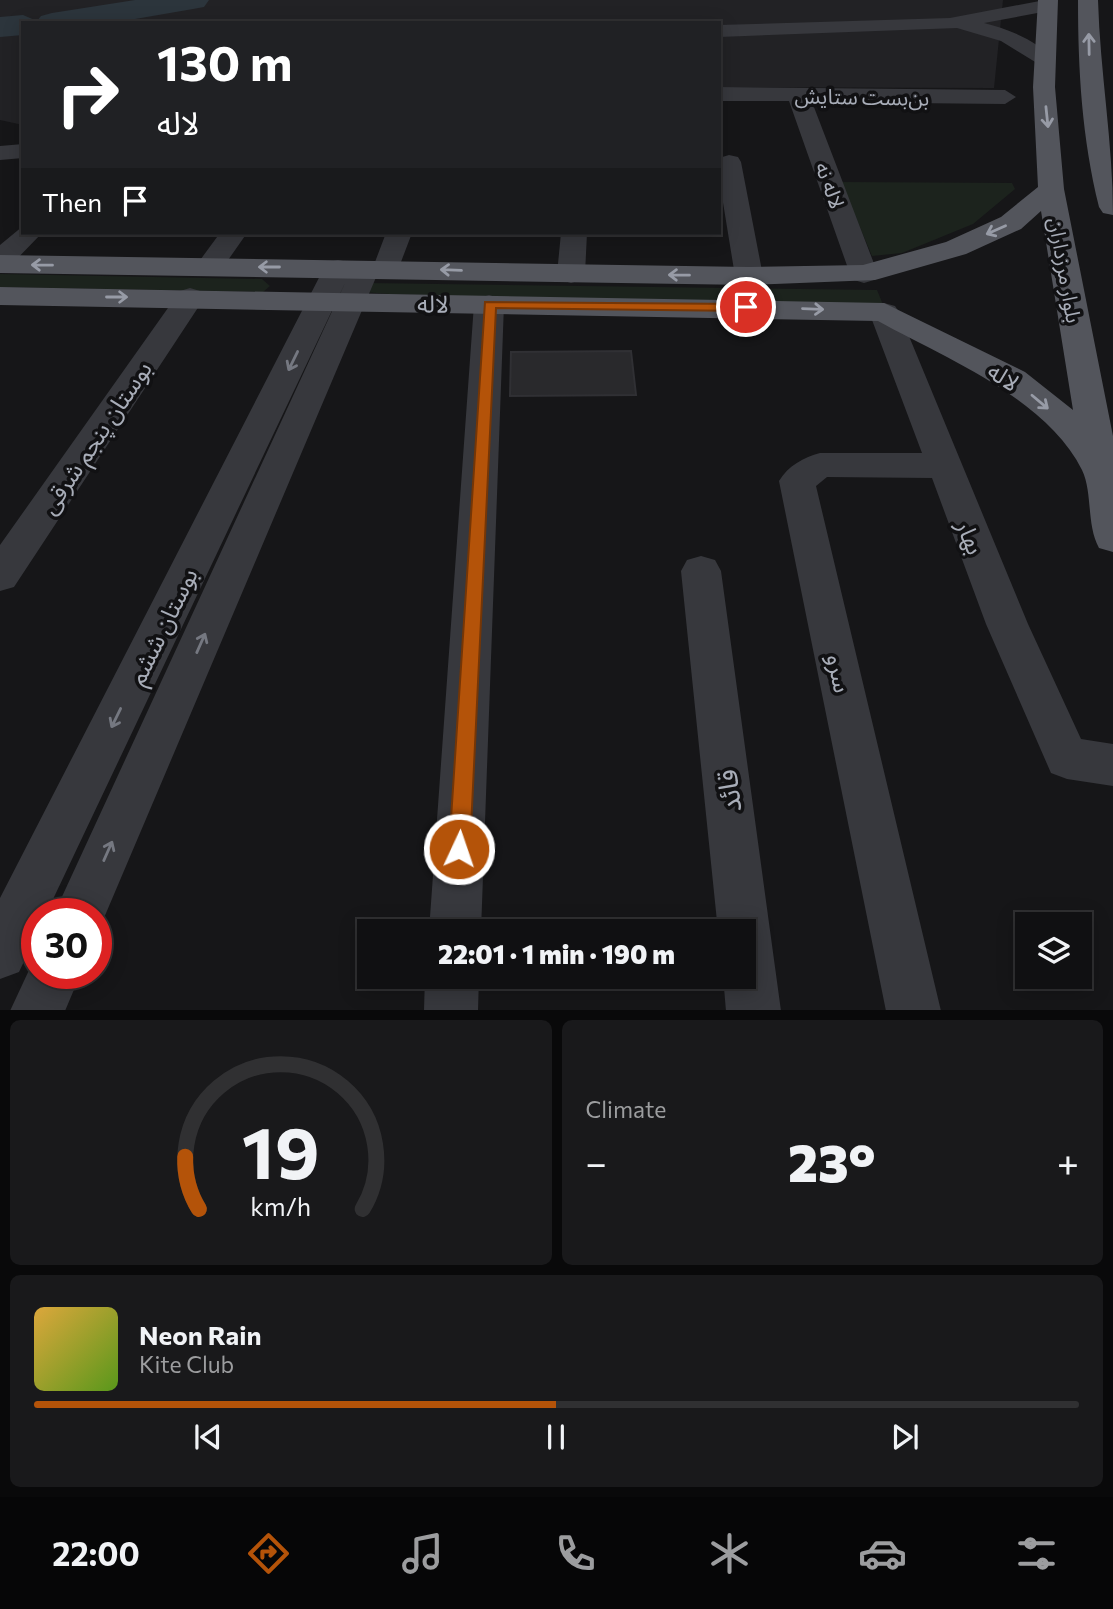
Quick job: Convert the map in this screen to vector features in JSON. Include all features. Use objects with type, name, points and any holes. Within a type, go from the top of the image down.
[{"type":"main road","points":[[1088,0],[1089,93],[1097,151],[1113,207]]},
{"type":"main road","name":"بلوار مرزداران","points":[[1048,3],[1045,62],[1051,189],[1113,537]]},
{"type":"main road","name":"لاله","points":[[0,296],[190,298],[353,281],[571,274],[864,274],[956,248],[1011,223],[1051,189]]},
{"type":"main road","name":"لاله","points":[[0,262],[209,267],[353,281],[489,304],[884,312],[1013,380],[1067,424],[1103,472]]},
{"type":"street","points":[[950,24],[1048,3]]},
{"type":"street","points":[[721,31],[950,24],[995,30],[1019,42],[1045,62]]},
{"type":"street","name":"بن‌بست ستایش","points":[[721,94],[1005,97]]},
{"type":"street","name":"لاله نه","points":[[799,95],[864,274]]},
{"type":"street","points":[[0,153],[21,151]]},
{"type":"street","points":[[729,162],[749,276]]},
{"type":"street","points":[[0,262],[27,235]]},
{"type":"street","points":[[209,267],[233,235]]},
{"type":"street","points":[[353,281],[397,235]]},
{"type":"street","points":[[571,274],[573,235]]},
{"type":"street","name":"بوستان ششم","points":[[87,898],[353,281]]},
{"type":"street","name":"بوستان ششم","points":[[0,953],[353,281]]},
{"type":"street","name":"بوستان پنجم شرقی","points":[[0,576],[190,298]]},
{"type":"street","points":[[456,919],[489,304]]},
{"type":"street","name":"بهار","points":[[884,312],[942,466],[1007,624],[1067,758],[1113,765]]},
{"type":"street","name":"سرو","points":[[914,1010],[797,481],[820,465],[942,466]]},
{"type":"street","name":"قائد","points":[[701,571],[754,1010]]},
{"type":"street","points":[[37,1010],[47,989]]},
{"type":"street","points":[[451,1010],[452,989]]},
{"type":"shaded area","points":[[0,0],[1003,0],[994,88],[721,87],[721,21],[21,21],[21,125],[0,120]]},
{"type":"shaded area","points":[[841,182],[1012,183],[1015,189],[973,224],[902,253],[872,256]]},
{"type":"shaded area","points":[[0,274],[262,279],[270,286],[263,292],[0,287]]},
{"type":"shaded area","points":[[367,283],[877,290],[884,307],[389,294],[363,292]]},
{"type":"building","points":[[631,351],[636,395],[510,396],[511,352]]},
{"type":"waterway","points":[[64,21],[193,0]]},
{"type":"waterway","points":[[0,27],[21,25]]},
{"type":"route","points":[[459,849],[489,304],[746,307]]}]
